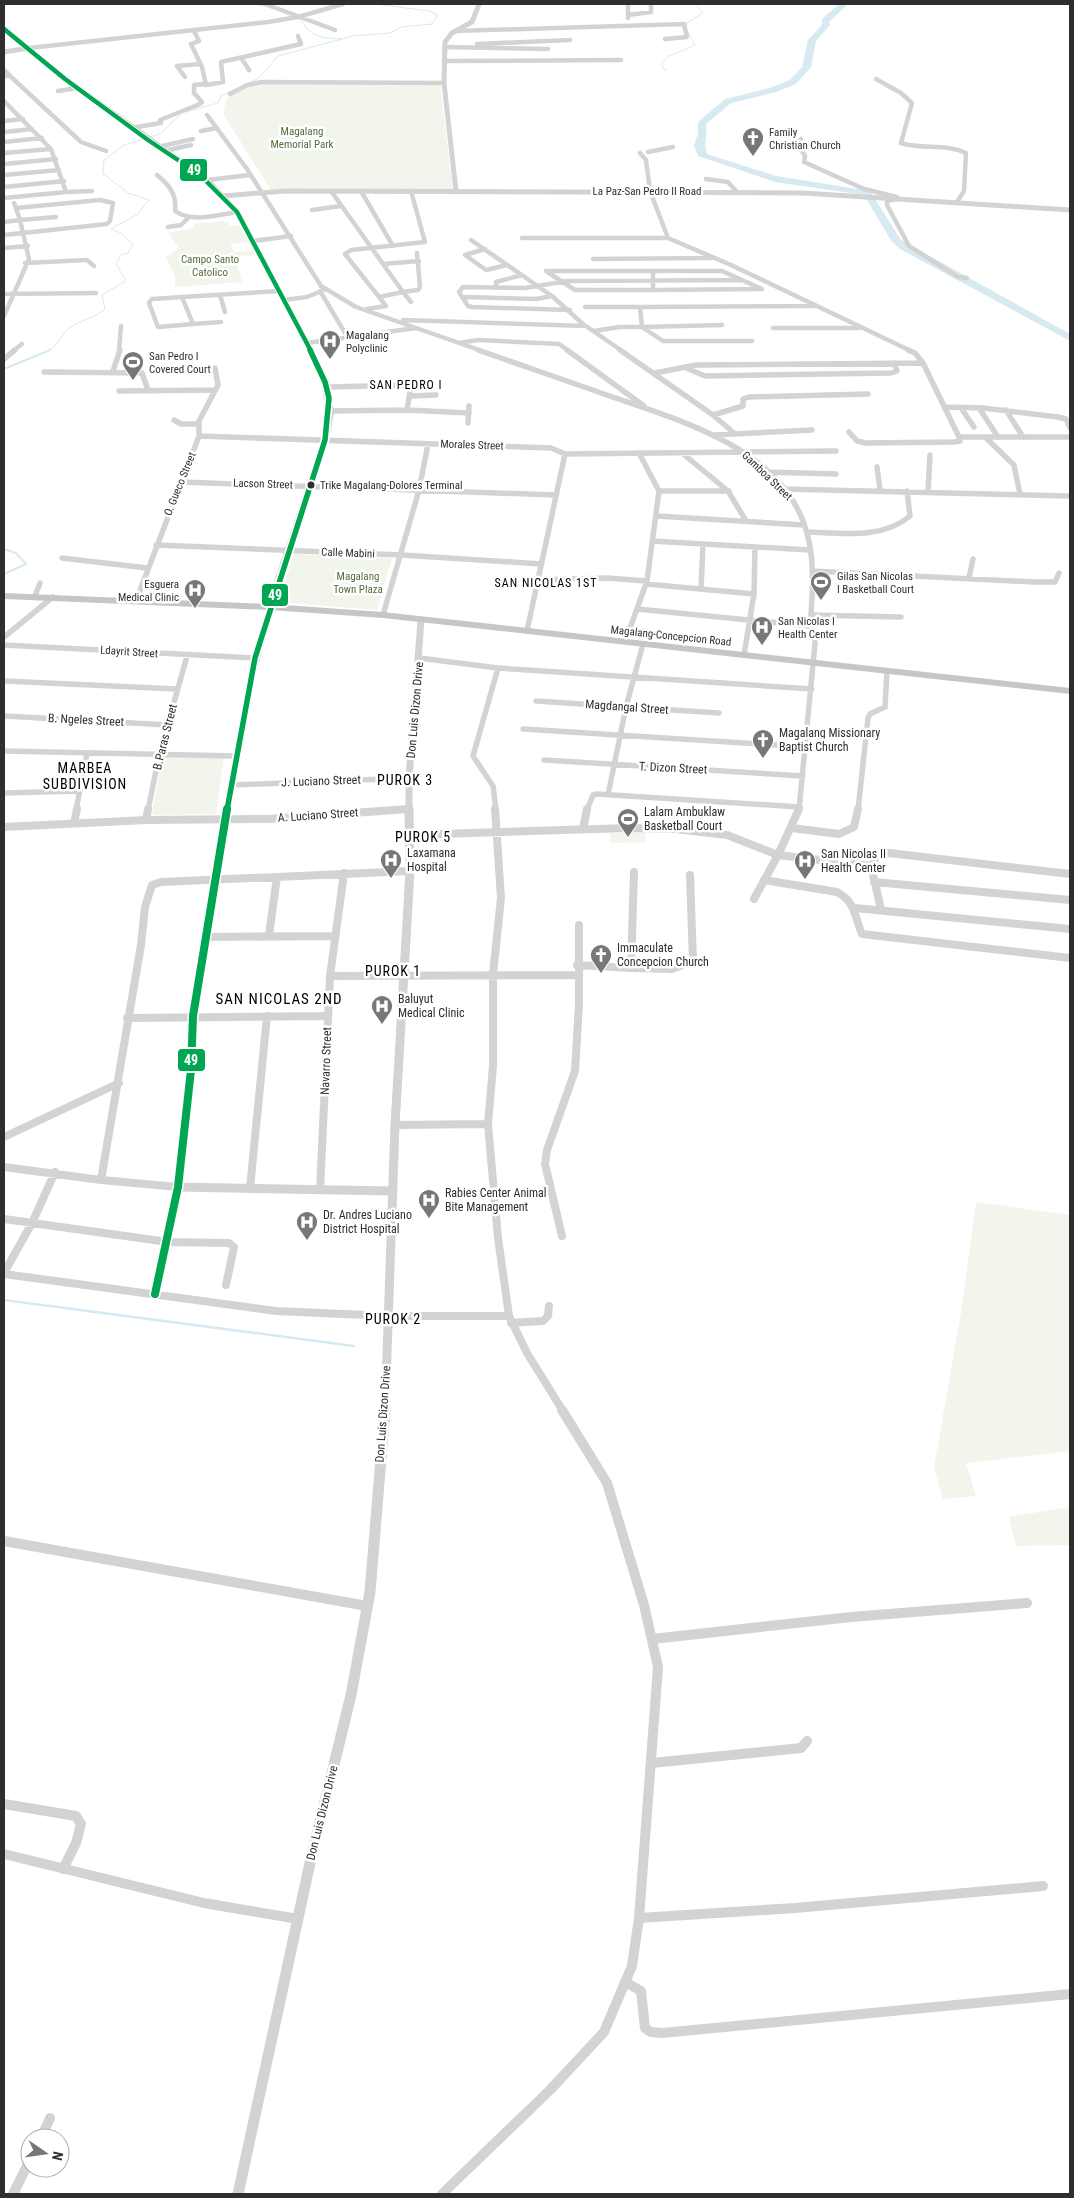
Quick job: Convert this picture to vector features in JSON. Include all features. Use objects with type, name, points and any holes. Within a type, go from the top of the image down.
[{"type":"main road","points":[[4,29],[77,88],[146,139],[207,180],[223,196],[237,212],[307,343],[327,387],[330,411],[325,440],[270,607]]},
{"type":"main road","name":"Magalang-Concepcion Road","points":[[4,596],[136,600],[383,615],[1070,691]]},
{"type":"street","points":[[265,4],[335,30]]},
{"type":"street","points":[[4,52],[300,16],[343,4]]},
{"type":"street","points":[[456,191],[444,83],[444,47],[446,39],[455,31],[472,22],[479,4]]},
{"type":"street","points":[[628,4],[628,25]]},
{"type":"street","points":[[628,15],[652,12],[651,4]]},
{"type":"street","points":[[455,31],[684,24],[687,37],[665,39]]},
{"type":"street","points":[[194,30],[199,41],[191,44],[200,64],[205,84]]},
{"type":"street","points":[[132,128],[161,123],[160,120],[171,118],[191,106],[200,104],[202,102],[194,93],[194,85],[223,82],[220,63],[301,44],[298,36]]},
{"type":"street","points":[[468,47],[485,43],[570,40]]},
{"type":"street","points":[[444,47],[548,49]]},
{"type":"street","points":[[242,59],[249,70]]},
{"type":"street","points":[[444,61],[620,60]]},
{"type":"street","points":[[185,77],[177,66],[200,64]]},
{"type":"street","points":[[4,70],[7,76],[81,142],[106,151]]},
{"type":"street","points":[[876,79],[901,93],[912,103],[900,140],[901,143],[914,147],[956,149],[966,153],[964,191],[957,202]]},
{"type":"street","points":[[230,94],[247,85],[256,83],[444,83]]},
{"type":"street","points":[[58,91],[77,88]]},
{"type":"street","points":[[4,101],[51,149],[64,181],[66,192]]},
{"type":"street","points":[[4,111],[14,110]]},
{"type":"street","points":[[207,115],[291,236],[321,286],[326,290],[363,309],[398,320],[586,326]]},
{"type":"street","points":[[4,121],[23,120]]},
{"type":"street","points":[[201,131],[217,128]]},
{"type":"street","points":[[4,132],[32,129]]},
{"type":"street","points":[[4,142],[42,138]]},
{"type":"street","points":[[161,149],[193,139]]},
{"type":"street","points":[[801,139],[797,143],[805,155],[804,162],[864,189],[899,198]]},
{"type":"street","points":[[161,149],[191,146]]},
{"type":"street","points":[[648,152],[649,146]]},
{"type":"street","points":[[668,238],[650,191],[646,160],[640,153],[673,147]]},
{"type":"street","points":[[4,153],[51,149]]},
{"type":"street","points":[[4,164],[56,159]]},
{"type":"street","points":[[4,175],[59,170]]},
{"type":"street","points":[[157,175],[175,194],[178,202],[175,208],[176,213],[180,216],[188,218],[237,212]]},
{"type":"street","points":[[207,180],[250,175]]},
{"type":"street","points":[[706,179],[726,180],[733,185],[737,192]]},
{"type":"street","points":[[4,187],[64,181]]},
{"type":"street","points":[[6,198],[92,190]]},
{"type":"street","points":[[331,191],[370,248],[411,302]]},
{"type":"street","name":"La Paz-San Pedro II Road","points":[[223,196],[261,192],[331,191],[737,192],[860,195],[1070,210]]},
{"type":"street","points":[[361,191],[393,246]]},
{"type":"street","points":[[363,309],[386,306],[345,254],[351,250],[426,241],[411,191]]},
{"type":"street","points":[[4,316],[5,308],[29,256],[28,246],[14,201],[6,198]]},
{"type":"street","points":[[899,198],[886,202],[909,246],[958,277],[967,278]]},
{"type":"street","points":[[4,235],[107,224],[110,221],[113,203],[100,200],[16,208]]},
{"type":"street","points":[[312,210],[341,206]]},
{"type":"street","points":[[4,222],[56,217]]},
{"type":"street","points":[[168,227],[181,225],[188,218]]},
{"type":"street","points":[[253,241],[291,236]]},
{"type":"street","points":[[522,238],[668,238],[716,258],[915,353],[923,363],[960,437],[959,442],[866,443],[857,441],[849,432]]},
{"type":"street","points":[[471,240],[552,296],[570,310],[577,320],[713,414],[734,433]]},
{"type":"street","points":[[4,248],[28,246]]},
{"type":"street","points":[[485,249],[465,255],[486,270],[507,265]]},
{"type":"street","points":[[379,297],[418,290],[420,287],[417,253]]},
{"type":"street","points":[[593,259],[716,258]]},
{"type":"street","points":[[25,263],[87,260],[94,266]]},
{"type":"street","points":[[383,264],[418,261]]},
{"type":"street","points":[[546,271],[722,271],[745,280],[762,290],[575,290],[559,282],[546,271]]},
{"type":"street","points":[[653,271],[653,290]]},
{"type":"street","points":[[496,288],[496,282],[522,275]]},
{"type":"street","points":[[570,310],[472,307],[468,306],[464,297],[459,292],[463,287],[525,288],[559,282],[745,280],[760,278]]},
{"type":"street","points":[[284,300],[307,297],[326,290]]},
{"type":"street","points":[[221,322],[165,328],[157,325],[150,300],[182,296],[279,291]]},
{"type":"street","points":[[320,291],[348,338]]},
{"type":"street","points":[[4,294],[96,293]]},
{"type":"street","points":[[220,294],[225,312]]},
{"type":"street","points":[[182,296],[193,324]]},
{"type":"street","points":[[464,297],[536,299],[552,296]]},
{"type":"street","points":[[585,307],[816,306]]},
{"type":"street","points":[[640,307],[642,327]]},
{"type":"street","name":"Gamboa Street","points":[[398,320],[685,422],[714,435],[744,453],[784,489],[798,507],[807,532],[810,550],[812,572],[810,626],[816,633],[800,807],[792,828],[754,898]]},
{"type":"street","points":[[594,331],[619,327],[722,325]]},
{"type":"street","points":[[113,371],[118,361],[121,344],[121,326]]},
{"type":"street","points":[[642,327],[663,341],[752,341]]},
{"type":"street","points":[[307,343],[418,328]]},
{"type":"street","points":[[773,328],[864,328]]},
{"type":"street","points":[[459,343],[478,340],[559,344],[649,410]]},
{"type":"street","points":[[4,359],[22,344]]},
{"type":"street","points":[[684,366],[695,374],[705,376],[891,374],[897,371],[894,362]]},
{"type":"street","points":[[655,373],[684,366],[923,363]]},
{"type":"street","name":"O. Gueco Street","points":[[136,600],[198,436],[198,424],[218,385],[215,368]]},
{"type":"street","points":[[44,372],[113,371],[142,373],[148,390]]},
{"type":"street","points":[[327,387],[409,383],[412,385],[407,410]]},
{"type":"street","points":[[119,390],[215,390]]},
{"type":"street","points":[[713,414],[743,406],[744,400],[749,397],[868,394]]},
{"type":"street","points":[[411,396],[436,395]]},
{"type":"street","points":[[468,424],[469,406]]},
{"type":"street","points":[[944,407],[1006,410],[1064,418],[1070,428]]},
{"type":"street","points":[[961,408],[974,426]]},
{"type":"street","points":[[979,408],[998,437]]},
{"type":"street","points":[[330,411],[407,410],[469,413]]},
{"type":"street","points":[[1006,410],[1023,437]]},
{"type":"street","points":[[174,420],[181,424],[198,424]]},
{"type":"street","points":[[714,435],[812,430]]},
{"type":"street","name":"Morales Street","points":[[198,436],[551,448],[565,454],[836,451]]},
{"type":"street","points":[[960,437],[1070,437]]},
{"type":"street","points":[[985,437],[1014,465],[1020,494]]},
{"type":"street","points":[[383,615],[402,555],[419,490],[428,444]]},
{"type":"street","points":[[625,642],[647,582],[659,491],[639,453]]},
{"type":"street","points":[[682,453],[729,491],[741,506],[746,522]]},
{"type":"street","points":[[527,632],[565,454]]},
{"type":"street","points":[[928,492],[930,455]]},
{"type":"street","points":[[877,467],[880,490]]},
{"type":"street","points":[[765,472],[836,474]]},
{"type":"street","name":"Lacson Street","points":[[180,482],[556,495]]},
{"type":"street","points":[[784,489],[1070,496]]},
{"type":"street","points":[[659,491],[729,491]]},
{"type":"street","points":[[807,532],[890,530],[905,522],[910,516],[907,491]]},
{"type":"street","points":[[657,516],[804,525]]},
{"type":"street","points":[[652,541],[810,550]]},
{"type":"street","points":[[701,589],[703,544]]},
{"type":"street","name":"Calle Mabini","points":[[156,545],[402,555],[541,564]]},
{"type":"street","points":[[744,655],[754,594],[755,547]]},
{"type":"street","points":[[62,558],[147,568]]},
{"type":"street","points":[[969,578],[973,559]]},
{"type":"street","points":[[812,572],[1054,582],[1059,573]]},
{"type":"street","points":[[538,580],[606,578],[754,594]]},
{"type":"street","points":[[35,596],[40,583]]},
{"type":"street","points":[[4,637],[54,597]]},
{"type":"street","points":[[155,1294],[168,1242],[178,1187],[191,1070],[193,1016],[227,819],[235,756],[255,658],[270,607]]},
{"type":"street","points":[[637,609],[810,626]]},
{"type":"street","points":[[811,615],[901,617]]},
{"type":"street","name":"Don Luis Dizon Drive","points":[[238,2194],[298,1919],[351,1694],[367,1606],[386,1402],[395,1125],[410,870],[409,778],[419,658],[420,620]]},
{"type":"street","points":[[608,795],[626,707],[643,644]]},
{"type":"street","name":"Ldayrit Street","points":[[4,645],[187,656],[255,658]]},
{"type":"street","name":"B.Paras Street","points":[[146,820],[159,756],[187,656]]},
{"type":"street","points":[[419,658],[498,668],[812,689]]},
{"type":"street","points":[[442,2194],[550,2090],[604,2032],[632,1966],[639,1918],[658,1667],[644,1605],[607,1483],[526,1353],[510,1320],[498,1238],[488,1124],[493,1066],[494,974],[501,898],[498,833],[493,786],[474,756],[498,668]]},
{"type":"street","points":[[792,828],[838,834],[854,827],[857,819],[868,718],[870,714],[884,707],[887,671]]},
{"type":"street","points":[[4,681],[178,689]]},
{"type":"street","name":"Magdangal Street","points":[[536,701],[719,713]]},
{"type":"street","name":"B. Ngeles Street","points":[[4,716],[168,725]]},
{"type":"street","points":[[523,729],[806,747]]},
{"type":"street","points":[[4,751],[159,756],[235,756]]},
{"type":"street","points":[[74,823],[87,754]]},
{"type":"street","name":"T. Dizon Street","points":[[544,760],[803,776]]},
{"type":"street","name":"J. Luciano Street","points":[[232,785],[409,778]]},
{"type":"street","points":[[4,793],[79,791]]},
{"type":"street","points":[[583,829],[590,797],[593,795],[800,807]]},
{"type":"street","name":"A. Luciano Street","points":[[4,827],[146,820],[268,819],[409,809]]},
{"type":"street","points":[[409,835],[651,828],[716,832],[778,855],[872,866]]},
{"type":"street","points":[[881,909],[872,866],[877,855],[892,853],[1070,874]]},
{"type":"street","points":[[101,1180],[119,1083],[127,1018],[143,925],[152,885],[161,882],[410,870]]},
{"type":"street","points":[[631,968],[634,872]]},
{"type":"street","name":"Navarro Street","points":[[320,1190],[330,976],[344,873]]},
{"type":"street","points":[[577,965],[676,968],[686,967],[693,962],[690,875]]},
{"type":"street","points":[[269,935],[277,877]]},
{"type":"street","points":[[764,880],[837,892],[851,900],[861,931],[871,936],[1070,958]]},
{"type":"street","points":[[874,882],[1070,900]]},
{"type":"street","points":[[855,908],[881,909],[1070,929]]},
{"type":"street","points":[[562,1236],[545,1164],[547,1150],[575,1070],[579,925]]},
{"type":"street","points":[[206,937],[269,935],[334,936]]},
{"type":"street","points":[[330,976],[578,975]]},
{"type":"street","points":[[250,1188],[267,1016]]},
{"type":"street","points":[[127,1018],[328,1016]]},
{"type":"street","points":[[4,1137],[119,1083]]},
{"type":"street","points":[[395,1125],[488,1124]]},
{"type":"street","points":[[4,1167],[55,1172],[101,1180],[178,1187],[393,1191]]},
{"type":"street","points":[[55,1172],[32,1222],[4,1274],[276,1311],[543,1321],[548,1316],[549,1306]]},
{"type":"street","points":[[4,1219],[168,1242],[232,1245],[234,1247],[226,1285]]},
{"type":"street","points":[[4,1541],[367,1606]]},
{"type":"street","points":[[652,1639],[851,1618],[1027,1603]]},
{"type":"street","points":[[652,1763],[801,1748],[807,1741]]},
{"type":"street","points":[[4,1804],[76,1816],[81,1824],[76,1843],[63,1869]]},
{"type":"street","points":[[4,1854],[204,1903],[298,1919]]},
{"type":"street","points":[[639,1918],[795,1908],[1043,1886]]},
{"type":"street","points":[[625,1982],[641,1991],[645,2028],[651,2032],[662,2033],[1070,1994]]},
{"type":"street","points":[[46,2128],[50,2118]]},
{"type":"street","points":[[13,2194],[21,2178]]},
{"type":"green space","name":"Magalang Memorial Park","points":[[270,83],[440,85],[453,190],[271,190],[223,114],[227,98],[248,86]]},
{"type":"green space","name":"Campo Santo Catolico","points":[[228,222],[230,226],[239,225],[249,242],[230,244],[234,252],[253,251],[255,255],[230,258],[231,262],[236,261],[242,282],[175,287],[175,276],[166,257],[179,248],[168,233],[194,228],[193,224]]},
{"type":"green space","name":"Magalang Town Plaza","points":[[294,554],[392,558],[377,610],[279,602]]},
{"type":"green space","points":[[162,757],[224,757],[216,814],[152,815]]},
{"type":"green space","name":"Lalam Ambuklaw Basketball Court","points":[[645,832],[646,842],[611,843],[610,833]]},
{"type":"green space","points":[[976,1202],[1070,1215],[1070,1451],[966,1463],[976,1496],[943,1499],[934,1467],[962,1307]]},
{"type":"green space","points":[[1070,1507],[1070,1545],[1016,1546],[1009,1517]]},
{"type":"waterway","points":[[253,4],[266,6]]},
{"type":"waterway","points":[[342,39],[353,36],[390,33],[401,27],[432,24],[438,15],[430,11],[374,4]]},
{"type":"waterway","points":[[686,26],[688,22],[703,13],[696,4]]},
{"type":"waterway","points":[[844,4],[825,21],[826,25],[817,37],[812,40],[810,55],[801,76],[784,87],[728,101],[701,124],[703,134],[699,145],[703,156],[775,179],[867,193],[897,242],[1070,338]]},
{"type":"waterway","points":[[299,18],[308,30],[317,36],[342,39]]},
{"type":"waterway","points":[[666,70],[663,69],[662,63],[667,57],[695,45],[688,32]]},
{"type":"waterway","points":[[186,112],[218,103],[221,96],[259,78],[278,56],[342,39]]},
{"type":"waterway","points":[[47,351],[56,345],[70,328],[105,309],[102,295],[126,281],[116,264],[121,255],[128,253],[133,244],[121,233],[111,229],[138,214],[149,200],[128,193],[103,174],[104,160],[124,145],[160,134],[181,114]]},
{"type":"waterway","points":[[4,369],[50,350]]},
{"type":"waterway","points":[[4,549],[16,553],[26,564],[4,574]]},
{"type":"waterway","points":[[4,1300],[354,1346]]},
{"type":"transit line","name":"49","points":[[4,29],[65,79],[148,140],[199,174],[223,196],[237,212],[307,343],[325,382],[329,398],[325,440],[255,658],[238,743],[193,1016],[191,1070],[178,1187],[155,1294]]},
{"type":"place","name":"Family Christian Church","points":[[753,157]]},
{"type":"place","name":"Magalang Polyclinic","points":[[330,360]]},
{"type":"place","name":"San Pedro I Covered Court","points":[[133,381]]},
{"type":"place","name":"Trike Magalang-Dolores Terminal","points":[[311,485]]},
{"type":"place","name":"Gilas San Nicolas I Basketball Court","points":[[821,601]]},
{"type":"place","name":"Esguera Medical Clinic","points":[[195,609]]},
{"type":"place","name":"San Nicolas I Health Center","points":[[762,646]]},
{"type":"place","name":"Magalang Missionary Baptist Church","points":[[763,759]]},
{"type":"place","name":"Lalam Ambuklaw Basketball Court","points":[[628,838]]},
{"type":"place","name":"Laxamana Hospital","points":[[391,879]]},
{"type":"place","name":"San Nicolas II Health Center","points":[[805,880]]},
{"type":"place","name":"Immaculate Concepcion Church","points":[[601,974]]},
{"type":"place","name":"Baluyut Medical Clinic","points":[[382,1025]]},
{"type":"place","name":"Rabies Center Animal Bite Management","points":[[429,1219]]},
{"type":"place","name":"Dr. Andres Luciano District Hospital","points":[[307,1241]]},
{"type":"district","name":"SAN PEDRO I","points":[[406,385]]},
{"type":"district","name":"SAN NICOLAS 1ST","points":[[546,583]]},
{"type":"district","name":"MARBEA SUBDIVISION","points":[[85,776]]},
{"type":"district","name":"PUROK 3","points":[[405,780]]},
{"type":"district","name":"PUROK 5","points":[[423,837]]},
{"type":"district","name":"PUROK 1","points":[[393,971]]},
{"type":"district","name":"SAN NICOLAS 2ND","points":[[279,999]]},
{"type":"district","name":"PUROK 2","points":[[393,1319]]}]
